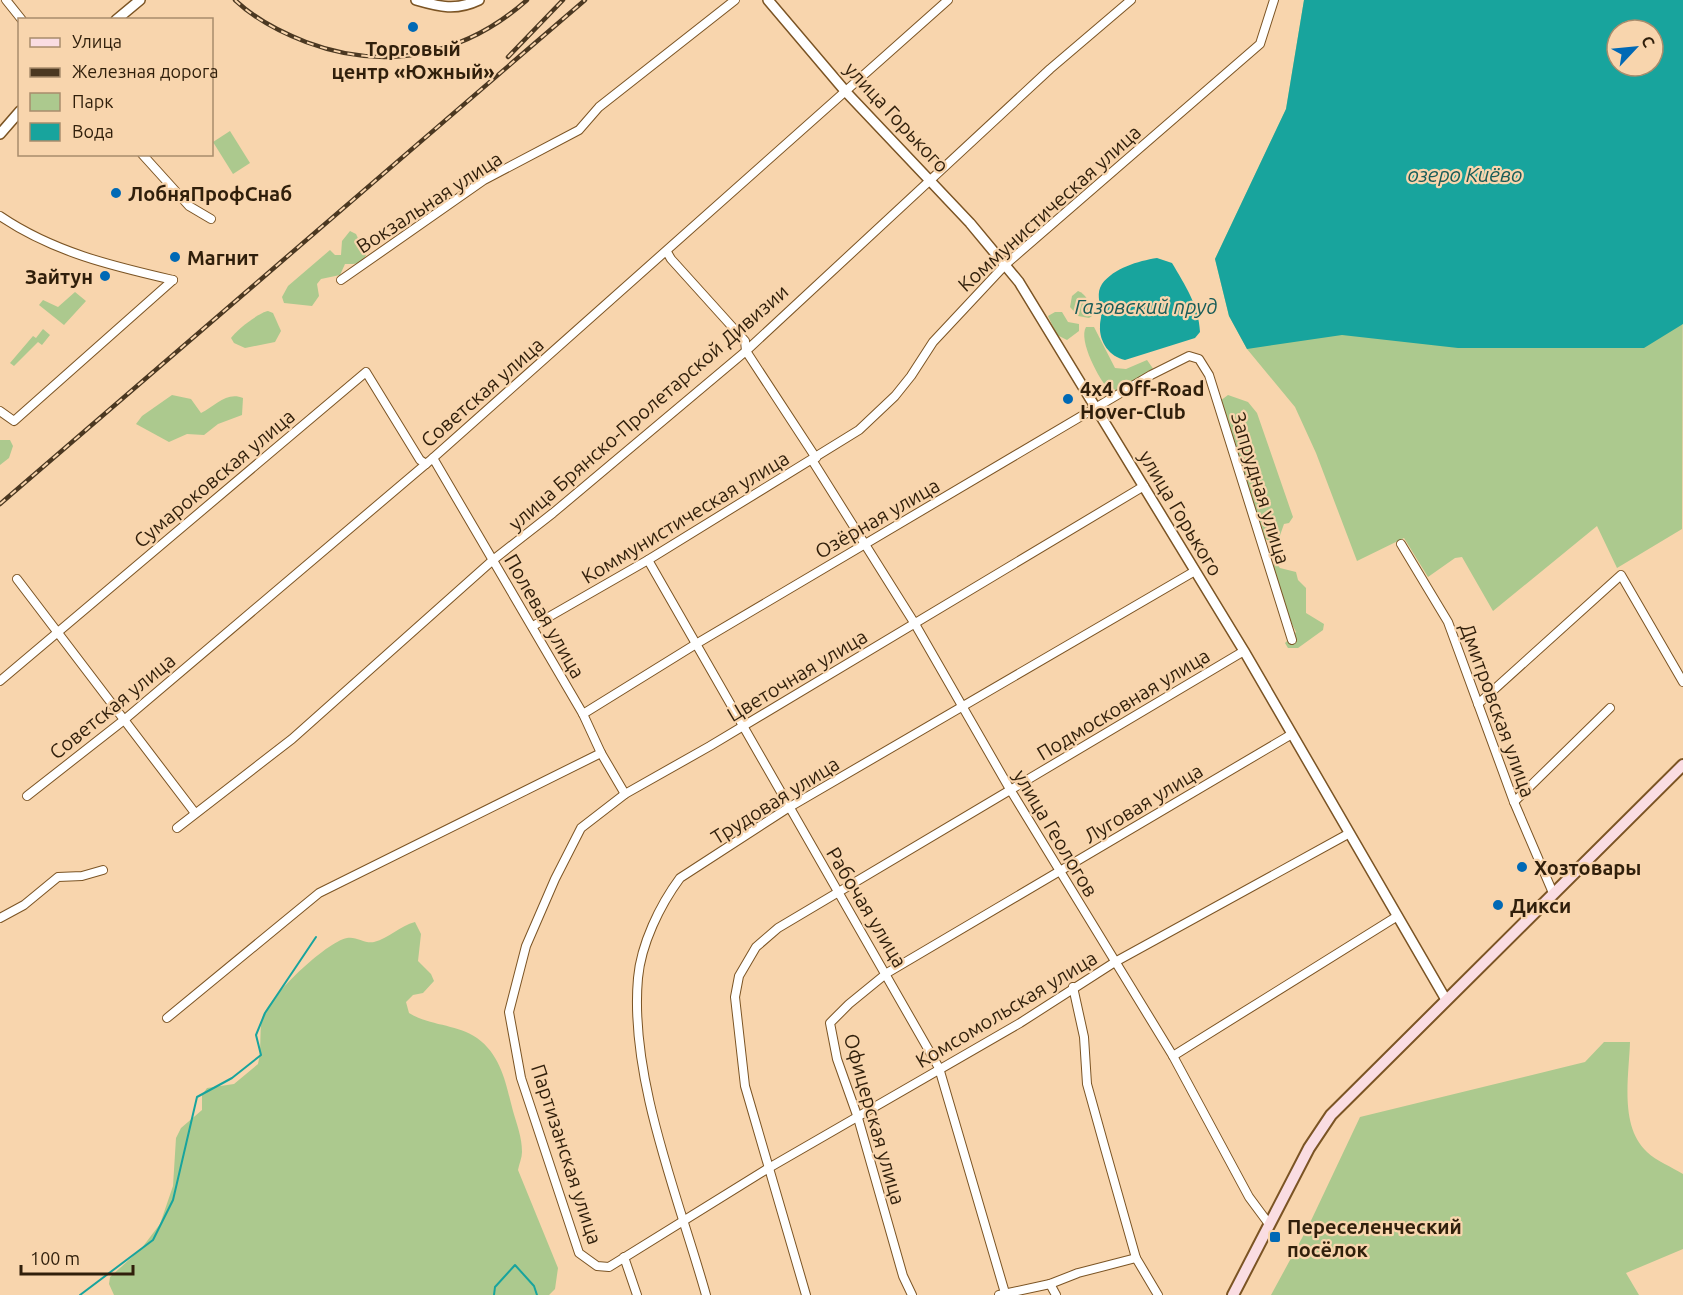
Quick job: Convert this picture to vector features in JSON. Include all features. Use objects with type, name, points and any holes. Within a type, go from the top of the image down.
[{"type":"main road","points":[[1233,1295],[1309,1148],[1330,1115],[1683,765]]},
{"type":"street","points":[[6,0],[20,18]]},
{"type":"street","points":[[118,18],[140,0]]},
{"type":"street","points":[[416,0],[460,8],[479,0]]},
{"type":"street","name":"Вокзальная улица","points":[[341,280],[484,180],[579,130],[599,107],[735,0]]},
{"type":"street","name":"улица Горького","points":[[768,0],[846,92],[931,180],[1006,264],[1244,651],[1445,999]]},
{"type":"street","name":"Советская улица","points":[[27,796],[124,720],[433,458],[948,0]]},
{"type":"street","name":"улица Брянско-Пролетарской Дивизии","points":[[177,828],[292,740],[493,560],[554,513],[746,351],[1043,76],[1131,0]]},
{"type":"street","name":"Коммунистическая улица","points":[[533,626],[648,560],[814,459],[876,416],[911,376],[933,342],[1006,264],[1260,44],[1274,0]]},
{"type":"street","points":[[0,134],[18,113]]},
{"type":"street","points":[[144,156],[189,206],[211,219]]},
{"type":"street","points":[[0,216],[30,236],[72,254],[174,280],[14,422],[0,411]]},
{"type":"street","name":"улица Геологов","points":[[667,252],[745,341],[746,351],[915,624],[1011,791],[1173,1056],[1249,1197],[1269,1224]]},
{"type":"street","name":"Озёрная улица","points":[[583,714],[696,644],[1171,363],[1189,356]]},
{"type":"street","name":"Запрудная улица","points":[[1189,356],[1199,359],[1209,375],[1292,640]]},
{"type":"street","name":"Сумароковская улица","points":[[0,681],[366,372],[420,460],[426,464]]},
{"type":"street","name":"Полевая улица","points":[[433,458],[533,626],[625,794]]},
{"type":"street","name":"Цветочная улица","points":[[526,946],[555,879],[581,828],[625,794],[915,624],[1144,486]]},
{"type":"street","name":"Дмитровская улица","points":[[1401,544],[1448,622],[1514,801],[1553,893]]},
{"type":"street","name":"Рабочая улица","points":[[648,560],[788,808],[887,973],[939,1068],[1002,1294]]},
{"type":"street","name":"Трудовая улица","points":[[706,1295],[659,1136],[639,1046],[638,977],[648,939],[668,894],[680,878],[788,808],[1195,570]]},
{"type":"street","points":[[1478,704],[1621,575],[1683,682]]},
{"type":"street","points":[[17,579],[195,813]]},
{"type":"street","name":"Подмосковная улица","points":[[806,1295],[767,1169],[745,1086],[735,997],[739,976],[756,946],[778,928],[1244,651]]},
{"type":"street","points":[[1514,801],[1610,708]]},
{"type":"street","name":"Луговая улица","points":[[887,973],[1292,734]]},
{"type":"street","points":[[167,1018],[320,893],[601,753]]},
{"type":"street","name":"Комсомольская улица","points":[[684,1219],[939,1068],[1020,1023],[1115,962],[1348,834]]},
{"type":"street","points":[[0,918],[34,897],[58,877],[82,876],[103,870]]},
{"type":"street","points":[[1173,1056],[1396,917]]},
{"type":"street","name":"Партизанская улица","points":[[526,946],[509,1012],[521,1078],[579,1253],[602,1268],[624,1257],[684,1219]]},
{"type":"street","name":"Офицерская улица","points":[[887,973],[830,1023],[837,1059],[858,1118],[903,1275],[912,1295]]},
{"type":"street","points":[[1073,987],[1084,1037],[1087,1084],[1136,1258],[1158,1295]]},
{"type":"street","points":[[624,1257],[637,1295]]},
{"type":"street","points":[[1002,1294],[1050,1284],[1078,1272],[1136,1258]]},
{"type":"street","points":[[1050,1284],[1056,1295]]},
{"type":"green space","points":[[1304,0],[1683,222],[1682,529],[1617,568],[1597,526],[1493,611],[1462,557],[1455,558],[1428,577],[1404,538],[1357,561],[1316,453],[1295,407],[1247,349],[1229,316],[1215,259],[1286,109]]},
{"type":"green space","points":[[230,131],[250,163],[233,174],[213,142]]},
{"type":"green space","points":[[350,231],[356,234],[366,255],[362,261],[345,264],[340,275],[321,279],[317,284],[319,296],[312,306],[284,303],[282,297],[288,286],[330,250],[335,255],[341,255],[342,241]]},
{"type":"green space","points":[[1078,291],[1084,295],[1090,305],[1092,316],[1089,318],[1078,316],[1070,307],[1072,296]]},
{"type":"green space","points":[[75,292],[86,301],[64,325],[39,305],[43,300],[58,307]]},
{"type":"green space","points":[[268,311],[273,313],[281,331],[275,342],[245,348],[234,343],[231,338],[238,331],[254,318]]},
{"type":"green space","points":[[1055,312],[1062,312],[1068,322],[1079,324],[1079,331],[1067,340],[1057,335],[1048,316]]},
{"type":"green space","points":[[1086,327],[1094,327],[1115,368],[1126,369],[1147,360],[1154,370],[1117,390],[1110,391],[1100,378],[1087,350],[1084,333]]},
{"type":"green space","points":[[43,329],[50,335],[42,345],[38,342],[14,366],[10,363],[33,336],[36,338]]},
{"type":"green space","points":[[172,395],[191,399],[201,413],[221,400],[237,396],[243,398],[242,415],[218,424],[204,435],[187,434],[169,442],[136,424],[142,416]]},
{"type":"green space","points":[[1228,395],[1248,402],[1257,413],[1293,517],[1289,523],[1284,524],[1278,541],[1272,543],[1264,538],[1220,401]]},
{"type":"green space","points":[[0,440],[10,440],[13,446],[9,458],[0,465]]},
{"type":"green space","points":[[1275,562],[1280,568],[1296,572],[1298,580],[1306,588],[1306,613],[1324,624],[1323,630],[1298,648],[1288,648],[1285,643],[1296,632],[1289,618],[1273,566]]},
{"type":"green space","points":[[415,922],[421,934],[418,961],[431,974],[434,981],[423,993],[413,995],[406,1002],[409,1013],[469,1033],[485,1045],[498,1062],[520,1136],[522,1154],[518,1170],[558,1268],[555,1289],[549,1295],[114,1295],[109,1284],[110,1277],[141,1249],[160,1224],[173,1186],[176,1138],[181,1128],[202,1110],[202,1095],[207,1088],[234,1084],[258,1064],[262,1019],[274,998],[298,972],[338,942],[354,938],[374,942]]},
{"type":"green space","points":[[1604,1042],[1630,1042],[1628,1100],[1632,1129],[1647,1152],[1683,1174],[1683,1249],[1626,1273],[1639,1295],[1271,1295],[1308,1227],[1360,1117],[1585,1062]]},
{"type":"water","name":"озеро Киёво","points":[[1304,0],[1683,0],[1683,324],[1644,348],[1458,348],[1342,335],[1247,349],[1229,316],[1215,259],[1286,109]]},
{"type":"water","name":"Газовский пруд","points":[[1157,258],[1172,263],[1182,279],[1197,313],[1200,332],[1195,338],[1125,360],[1110,352],[1101,338],[1100,287],[1107,278],[1120,270],[1134,263]]},
{"type":"waterway","points":[[80,1295],[153,1240],[173,1200],[197,1097],[232,1078],[261,1055],[256,1035],[265,1013],[316,937]]},
{"type":"waterway","points":[[494,1295],[495,1287],[515,1265],[534,1286],[537,1295]]},
{"type":"railway","points":[[235,0],[268,24],[306,42],[336,51],[365,56],[394,57],[450,46],[503,19],[527,0]]},
{"type":"railway","points":[[508,57],[563,0]]},
{"type":"railway","points":[[0,504],[585,0]]},
{"type":"place","name":"Торговый центр «Южный»","points":[[413,27]]},
{"type":"place","name":"ЛобняПрофСнаб","points":[[116,193]]},
{"type":"place","name":"Магнит","points":[[175,257]]},
{"type":"place","name":"Зайтун","points":[[105,276]]},
{"type":"place","name":"4x4 Off-Road Hover-Club","points":[[1068,399]]},
{"type":"place","name":"Хозтовары","points":[[1522,867]]},
{"type":"place","name":"Дикси","points":[[1498,905]]},
{"type":"place","name":"Переселенческий посёлок","points":[[1275,1237]]}]
